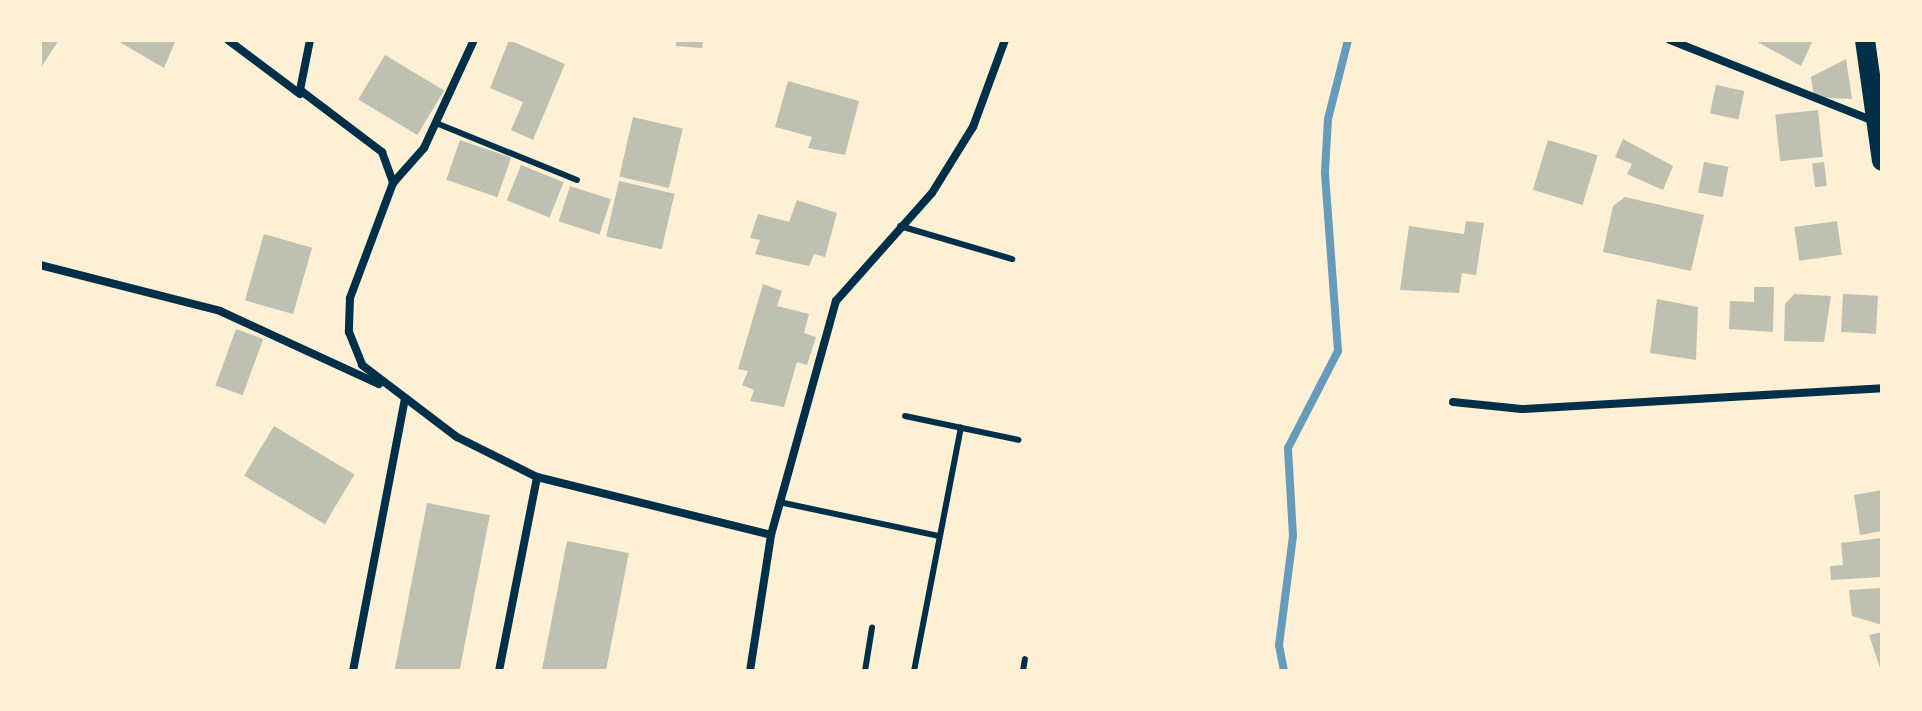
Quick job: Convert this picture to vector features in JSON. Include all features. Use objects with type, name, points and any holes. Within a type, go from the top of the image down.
[{"type":"main road","points":[[1865,40],[1882,161]]},
{"type":"street","points":[[228,40],[382,152],[393,183]]},
{"type":"street","points":[[310,40],[300,90],[314,104]]},
{"type":"street","points":[[387,388],[358,354],[349,332],[350,298],[393,183],[436,123],[474,40]]},
{"type":"street","points":[[750,671],[771,535],[836,301],[932,193],[973,127],[1005,40]]},
{"type":"street","points":[[1670,40],[1876,122]]},
{"type":"street","points":[[40,265],[220,311],[387,388],[457,437],[537,477],[771,535]]},
{"type":"street","points":[[1453,402],[1522,409],[1882,388]]},
{"type":"street","points":[[353,671],[405,398]]},
{"type":"street","points":[[499,671],[537,477]]},
{"type":"lane","points":[[436,123],[577,180]]},
{"type":"lane","points":[[900,226],[1012,259]]},
{"type":"lane","points":[[905,416],[1019,440]]},
{"type":"lane","points":[[914,671],[961,427]]},
{"type":"lane","points":[[779,502],[939,536]]},
{"type":"lane","points":[[865,671],[872,628]]},
{"type":"lane","points":[[1023,671],[1025,659]]},
{"type":"building","points":[[40,40],[59,40],[40,69]]},
{"type":"building","points":[[116,40],[176,40],[164,68]]},
{"type":"building","points":[[509,40],[565,64],[533,140],[511,130],[523,102],[490,88]]},
{"type":"building","points":[[676,40],[703,40],[702,48],[676,46]]},
{"type":"building","points":[[1754,40],[1813,40],[1801,66]]},
{"type":"building","points":[[385,55],[444,91],[417,135],[358,100]]},
{"type":"building","points":[[1846,59],[1852,99],[1814,97],[1811,77]]},
{"type":"building","points":[[788,81],[859,101],[845,155],[808,148],[812,137],[775,127]]},
{"type":"building","points":[[1716,85],[1744,91],[1738,119],[1710,113]]},
{"type":"building","points":[[1818,110],[1823,157],[1780,161],[1775,114]]},
{"type":"building","points":[[633,117],[683,128],[669,188],[619,176]]},
{"type":"building","points":[[1623,139],[1673,166],[1663,190],[1627,174],[1632,164],[1615,157]]},
{"type":"building","points":[[460,140],[511,158],[497,197],[446,180]]},
{"type":"building","points":[[1548,140],[1598,155],[1583,205],[1533,190]]},
{"type":"building","points":[[1704,162],[1729,167],[1723,197],[1698,192]]},
{"type":"building","points":[[1824,162],[1827,186],[1815,187],[1812,163]]},
{"type":"building","points":[[521,165],[564,182],[549,217],[507,200]]},
{"type":"building","points":[[619,181],[675,194],[662,249],[606,237]]},
{"type":"building","points":[[570,186],[611,199],[599,234],[559,221]]},
{"type":"building","points":[[1625,197],[1704,215],[1691,271],[1603,252],[1613,206]]},
{"type":"building","points":[[797,200],[837,213],[825,257],[814,254],[809,266],[755,254],[760,240],[750,238],[758,214],[789,222]]},
{"type":"building","points":[[1466,221],[1484,223],[1476,275],[1462,273],[1459,293],[1400,290],[1409,226],[1464,234]]},
{"type":"building","points":[[1837,221],[1842,255],[1799,261],[1794,227]]},
{"type":"building","points":[[264,234],[312,248],[293,314],[245,300]]},
{"type":"building","points":[[763,284],[782,291],[777,306],[809,314],[804,333],[816,337],[807,365],[797,362],[784,407],[750,401],[754,390],[742,385],[748,371],[738,369]]},
{"type":"building","points":[[1754,287],[1774,287],[1773,332],[1729,329],[1730,301],[1754,302]]},
{"type":"building","points":[[1794,294],[1831,296],[1824,342],[1784,341],[1785,304]]},
{"type":"building","points":[[1843,294],[1878,296],[1876,334],[1841,332]]},
{"type":"building","points":[[1657,299],[1698,307],[1696,360],[1650,353]]},
{"type":"building","points":[[236,329],[263,339],[243,395],[215,385]]},
{"type":"building","points":[[274,426],[355,474],[325,524],[244,476]]},
{"type":"building","points":[[1882,490],[1882,531],[1860,535],[1854,495]]},
{"type":"building","points":[[427,503],[490,515],[460,671],[395,670]]},
{"type":"building","points":[[1882,538],[1882,577],[1831,580],[1830,566],[1843,565],[1841,543]]},
{"type":"building","points":[[567,541],[629,553],[606,671],[542,671]]},
{"type":"building","points":[[1882,588],[1882,625],[1852,616],[1849,590]]},
{"type":"building","points":[[1882,632],[1882,671],[1881,671],[1869,635]]},
{"type":"waterway","points":[[1284,671],[1279,645],[1293,536],[1288,448],[1338,351],[1325,172],[1328,119],[1348,40]]}]
